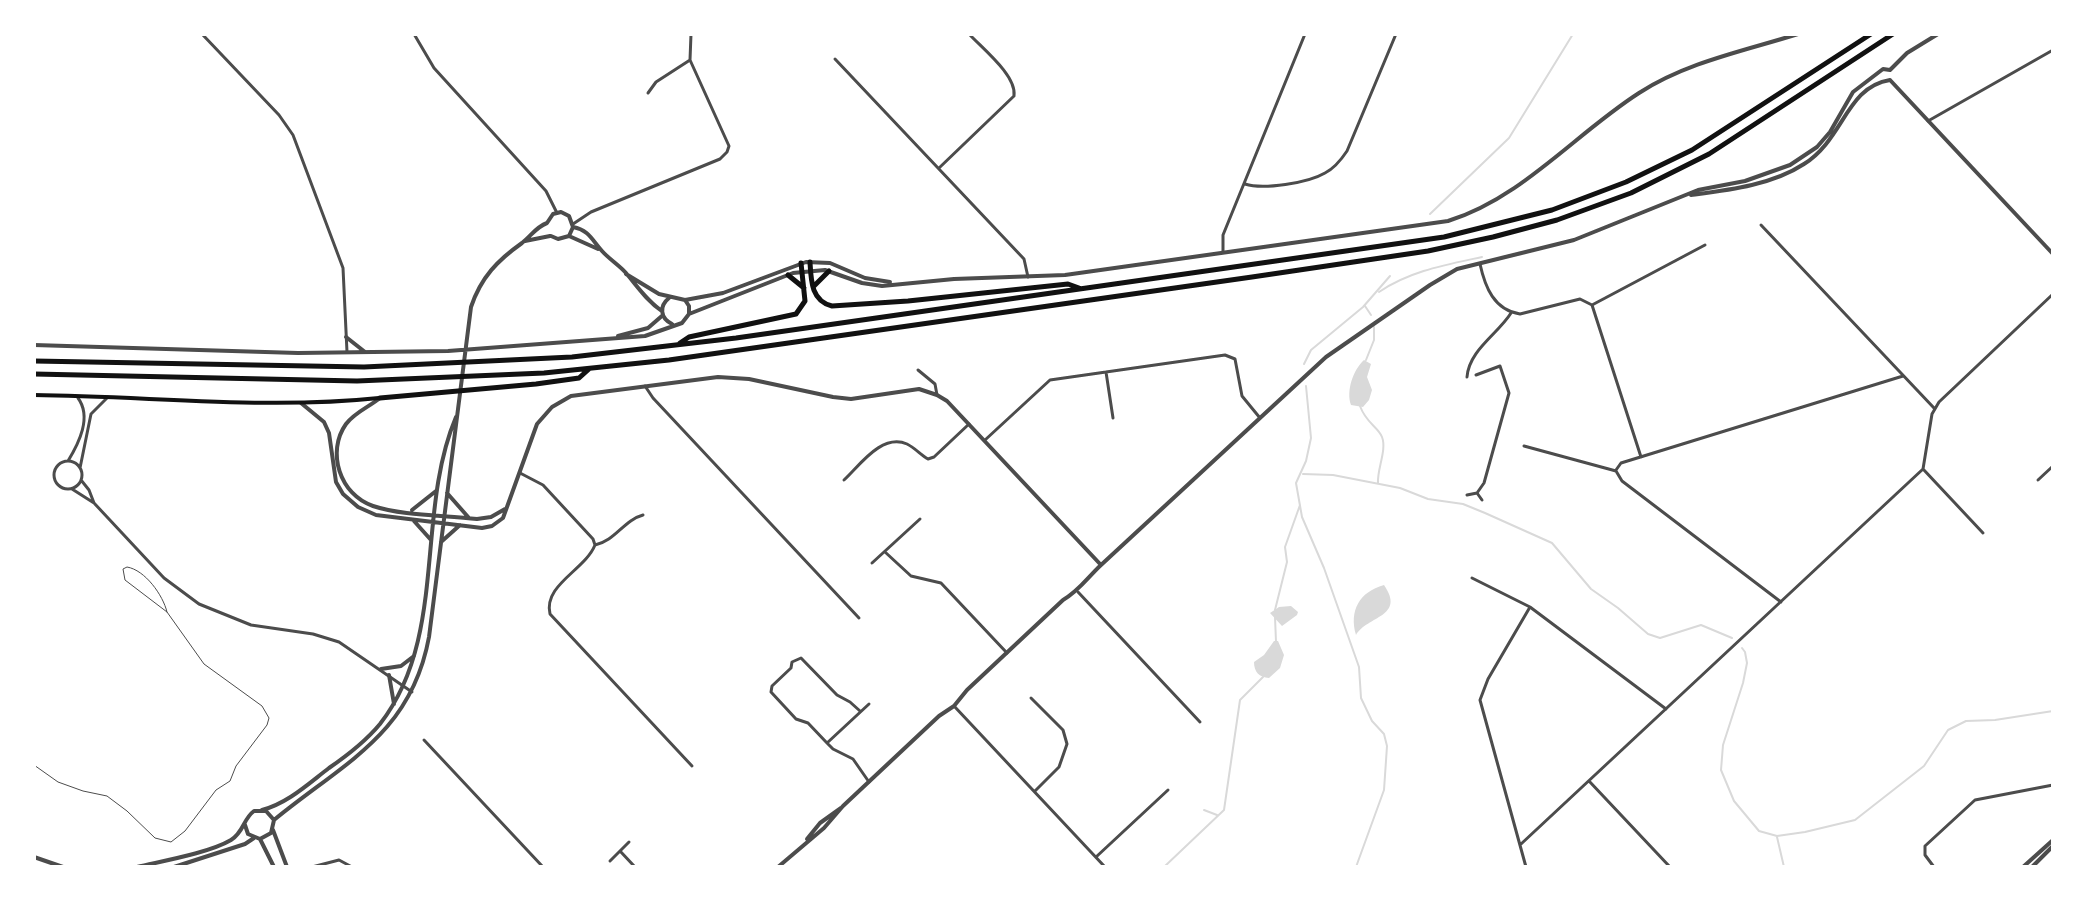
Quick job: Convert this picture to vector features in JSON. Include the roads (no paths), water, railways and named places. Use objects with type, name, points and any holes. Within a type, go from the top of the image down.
[{"type":"highway","points":[[34,361],[312,368],[572,357],[1444,237],[1552,210],[1626,182],[1692,150],[1871,34]]},
{"type":"highway","points":[[34,374],[357,381],[491,376],[590,368],[669,360],[1428,251],[1557,220],[1631,193],[1709,154],[1893,34]]},
{"type":"highway","points":[[810,262],[813,287],[820,301],[832,306],[1068,284],[1080,289]]},
{"type":"highway","points":[[675,345],[689,337],[794,315],[804,303],[801,263]]},
{"type":"highway","points":[[813,287],[829,271]]},
{"type":"highway","points":[[788,275],[804,289]]},
{"type":"highway","points":[[380,398],[579,378],[590,368]]},
{"type":"main road","points":[[34,395],[300,402],[380,398]]},
{"type":"street","points":[[202,34],[279,115],[293,135],[343,268],[347,352]]},
{"type":"street","points":[[414,34],[434,68],[546,191],[557,213]]},
{"type":"street","points":[[569,236],[573,226],[591,212],[720,159],[727,152],[729,146],[690,60],[691,34]]},
{"type":"street","points":[[939,168],[1014,96],[1015,90],[1009,77],[969,34]]},
{"type":"street","points":[[1223,252],[1223,235],[1305,34]]},
{"type":"street","points":[[1245,184],[1256,188],[1311,180],[1337,165],[1347,151],[1396,34]]},
{"type":"street","points":[[689,314],[802,271],[829,271],[868,284],[1028,277],[1419,227],[1455,219],[1520,184],[1618,107],[1669,76],[1697,64],[1798,34]]},
{"type":"street","points":[[1890,70],[1907,53],[1938,34]]},
{"type":"street","points":[[1928,121],[2053,50]]},
{"type":"street","points":[[835,59],[1024,259],[1028,277]]},
{"type":"street","points":[[648,93],[656,82],[690,60]]},
{"type":"street","points":[[778,867],[825,827],[843,806],[939,716],[954,706],[967,690],[1063,600],[1078,592],[1086,579],[1326,357],[1367,326],[1445,276],[1479,263],[1574,240],[1698,190],[1745,181],[1790,165],[1817,147],[1830,132],[1853,92],[1885,68],[1893,76],[1890,80]]},
{"type":"street","points":[[1879,74],[1882,81]]},
{"type":"street","points":[[1890,80],[2053,254]]},
{"type":"street","points":[[1685,196],[1759,183],[1780,177],[1805,164],[1834,137],[1860,94],[1882,81],[1890,80]]},
{"type":"street","points":[[551,236],[547,223],[550,217],[557,213],[569,216],[573,226],[588,233],[626,274],[669,298],[685,300],[723,293],[810,262],[830,263],[865,278],[897,284]]},
{"type":"street","points":[[274,820],[374,743],[393,722],[412,692],[428,643],[470,311],[478,288],[489,272],[505,254],[547,223]]},
{"type":"street","points":[[1761,225],[1935,409]]},
{"type":"street","points":[[525,241],[569,236],[601,250]]},
{"type":"street","points":[[1592,305],[1705,245]]},
{"type":"street","points":[[1479,263],[1492,298],[1511,313],[1520,314],[1580,299],[1592,305],[1641,457]]},
{"type":"street","points":[[626,274],[632,284],[673,324]]},
{"type":"street","points":[[1521,844],[1923,469],[1935,409],[2053,294]]},
{"type":"street","points":[[616,337],[648,328],[662,313],[664,303],[669,298]]},
{"type":"street","points":[[34,345],[298,353],[448,351],[645,336],[685,321],[689,306],[685,300]]},
{"type":"street","points":[[1467,377],[1468,365],[1511,313]]},
{"type":"street","points":[[346,337],[365,352]]},
{"type":"street","points":[[985,440],[1050,380],[1231,356],[1236,362],[1242,396],[1260,418]]},
{"type":"street","points":[[1467,495],[1477,493],[1484,483],[1509,393],[1500,366],[1476,375]]},
{"type":"street","points":[[918,370],[935,384],[937,395]]},
{"type":"street","points":[[1106,372],[1113,418]]},
{"type":"street","points":[[1616,471],[1621,463],[1903,376]]},
{"type":"street","points":[[300,402],[318,414],[326,425],[334,474],[346,497],[371,513],[478,528],[492,526],[502,520],[539,421],[558,402],[578,394],[718,377],[749,379],[851,399],[911,389],[937,395],[969,424],[1101,565]]},
{"type":"street","points":[[645,386],[859,618]]},
{"type":"street","points":[[76,396],[83,407],[82,429],[78,444],[68,461],[57,466],[54,479],[62,488],[72,489],[94,503],[164,578],[199,604],[251,625],[325,637],[348,647],[412,692]]},
{"type":"street","points":[[94,503],[81,480],[80,468],[91,414],[108,397]]},
{"type":"street","points":[[380,398],[356,414],[344,428],[337,447],[338,468],[350,490],[364,502],[377,507],[434,514],[488,518],[507,508]]},
{"type":"street","points":[[137,867],[220,844],[234,837],[245,825],[250,813],[278,805],[350,753],[376,729],[394,704],[414,656],[437,490],[457,415]]},
{"type":"street","points":[[844,480],[880,446],[889,442],[907,444],[928,459],[969,424]]},
{"type":"street","points":[[1524,446],[1616,471],[1622,481],[1781,602]]},
{"type":"street","points":[[68,461],[80,468]]},
{"type":"street","points":[[2038,480],[2053,466]]},
{"type":"street","points":[[1923,469],[1983,533]]},
{"type":"street","points":[[520,473],[543,485],[593,539],[595,545],[590,557],[552,593],[548,606],[550,614],[692,766]]},
{"type":"street","points":[[72,489],[81,480]]},
{"type":"street","points":[[410,511],[437,490]]},
{"type":"street","points":[[447,493],[469,518]]},
{"type":"street","points":[[1477,493],[1482,500]]},
{"type":"street","points":[[595,545],[610,540],[634,517],[643,515]]},
{"type":"street","points":[[413,519],[431,540]]},
{"type":"street","points":[[872,563],[920,519]]},
{"type":"street","points":[[441,542],[460,525]]},
{"type":"street","points":[[885,552],[911,576],[941,583],[1007,653]]},
{"type":"street","points":[[1472,578],[1530,607],[1666,709]]},
{"type":"street","points":[[1078,592],[1200,722]]},
{"type":"street","points":[[1526,867],[1480,700],[1488,679],[1530,607]]},
{"type":"street","points":[[381,669],[401,666],[414,656]]},
{"type":"street","points":[[860,711],[837,695],[801,658],[792,662],[791,668],[772,686],[771,692],[796,719],[808,723],[838,752],[853,759],[869,782]]},
{"type":"street","points":[[389,675],[394,704]]},
{"type":"street","points":[[1031,698],[1063,730],[1067,744],[1059,767],[1035,791]]},
{"type":"street","points":[[827,743],[869,704]]},
{"type":"street","points":[[954,706],[1105,867]]},
{"type":"street","points":[[424,740],[543,867]]},
{"type":"street","points":[[1589,781],[1670,867]]},
{"type":"street","points":[[1934,867],[1925,855],[1925,846],[1975,800],[2053,785]]},
{"type":"street","points":[[1096,857],[1168,790]]},
{"type":"street","points":[[262,810],[270,813],[274,820],[273,830],[287,867]]},
{"type":"street","points":[[245,825],[257,838],[274,867]]},
{"type":"street","points":[[178,866],[268,836],[273,830]]},
{"type":"street","points":[[2027,866],[2053,840]]},
{"type":"street","points":[[610,861],[629,842]]},
{"type":"street","points":[[2027,866],[2053,846]]},
{"type":"street","points":[[620,851],[635,867]]},
{"type":"street","points":[[34,857],[63,867]]},
{"type":"street","points":[[312,867],[339,860],[352,867]]},
{"type":"lane","points":[[34,765],[58,782],[107,796],[150,835],[171,842],[180,837],[220,786],[230,781],[236,766],[269,718],[262,706],[198,658],[167,612],[125,580],[123,569],[136,569],[163,597],[167,612]]},
{"type":"waterway","points":[[1430,214],[1509,138],[1573,34]]},
{"type":"waterway","points":[[1379,292],[1415,274],[1482,257]]},
{"type":"waterway","points":[[1304,364],[1311,350],[1363,307],[1390,276]]},
{"type":"waterway","points":[[1365,306],[1371,315]]},
{"type":"waterway","points":[[1366,360],[1374,340],[1374,327]]},
{"type":"waterway","points":[[1306,386],[1311,438],[1306,461],[1296,483],[1302,517],[1324,568],[1359,667],[1361,698],[1372,721],[1384,734],[1387,746],[1384,790],[1356,867]]},
{"type":"waterway","points":[[1360,406],[1383,442],[1378,483]]},
{"type":"waterway","points":[[1303,474],[1333,475],[1400,488],[1428,499],[1463,504],[1552,543],[1591,589],[1648,634],[1660,638],[1701,625],[1732,638]]},
{"type":"waterway","points":[[1275,610],[1287,562],[1285,547],[1300,505]]},
{"type":"waterway","points":[[1275,617],[1276,642]]},
{"type":"waterway","points":[[1742,648],[1747,663],[1723,745],[1721,770],[1734,801],[1759,831],[1777,836],[1855,820],[1924,766],[1948,730],[1966,721],[2053,711]]},
{"type":"waterway","points":[[1164,867],[1224,810],[1240,700],[1263,677]]},
{"type":"waterway","points":[[1204,810],[1217,815]]},
{"type":"waterway","points":[[1777,837],[1784,867]]}]
